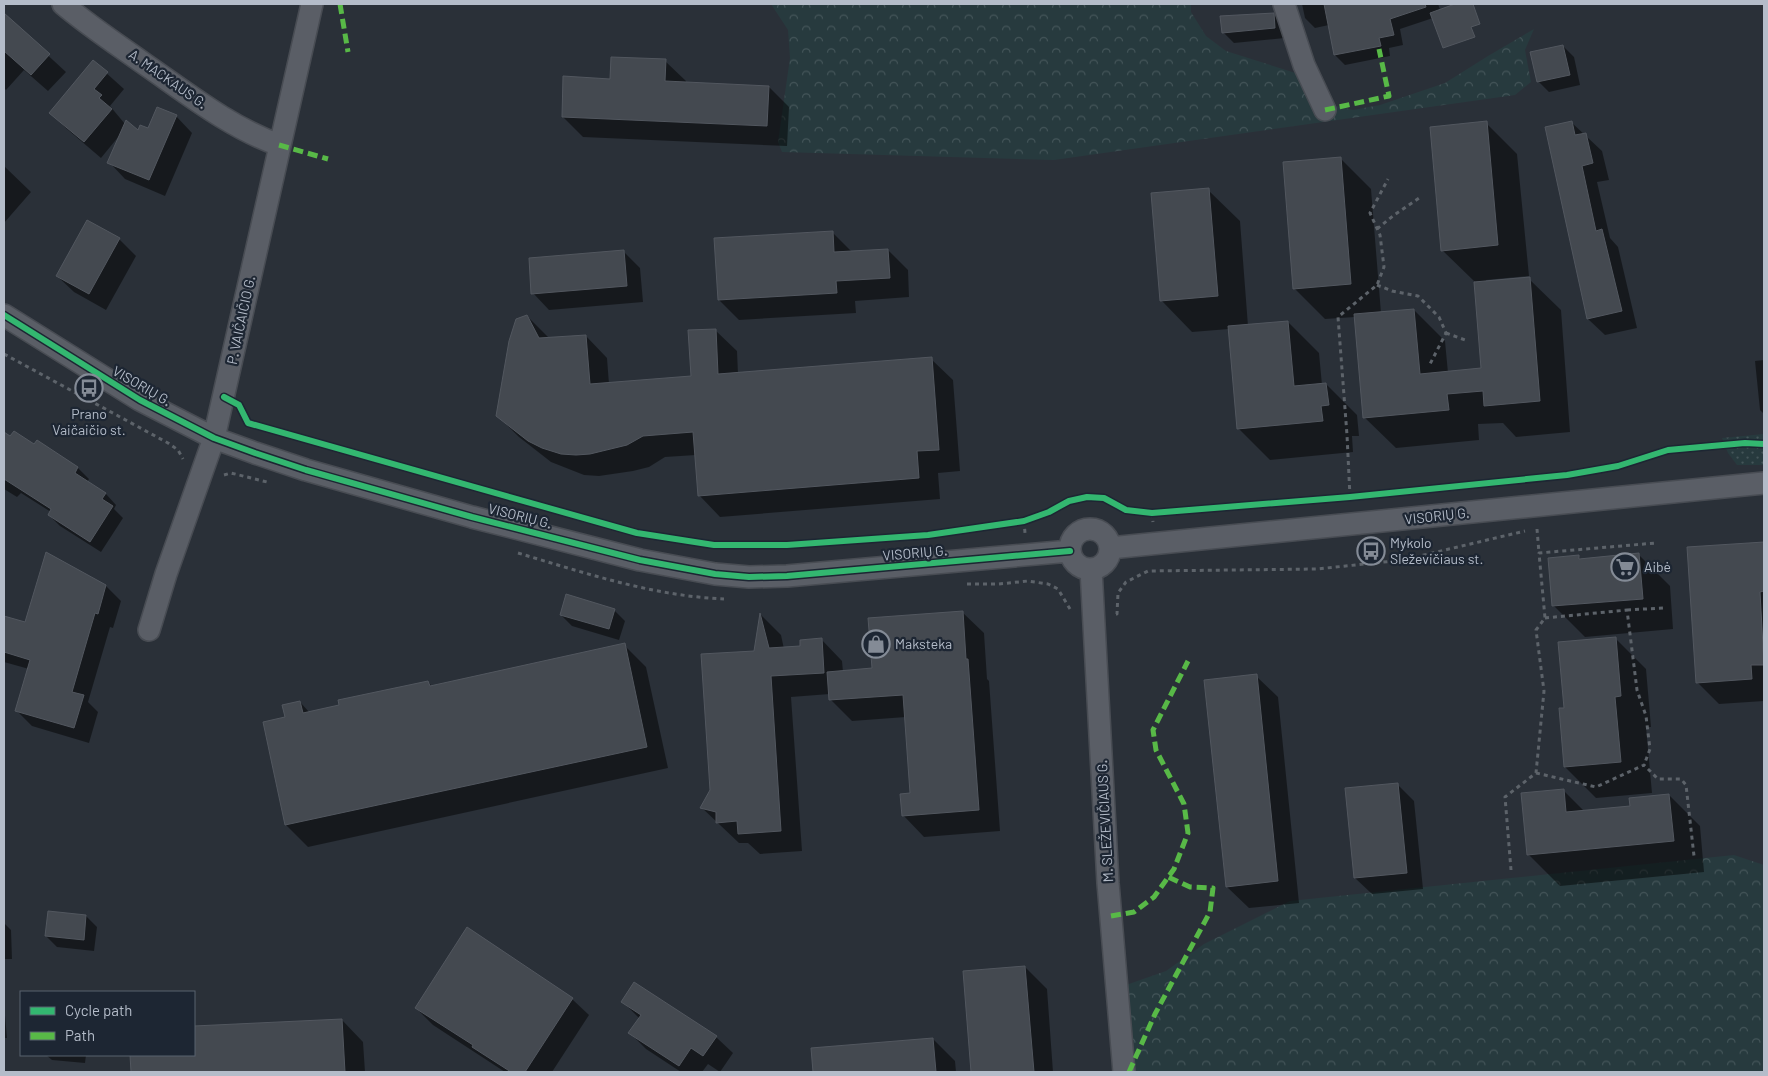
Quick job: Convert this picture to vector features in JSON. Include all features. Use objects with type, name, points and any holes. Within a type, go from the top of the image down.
[{"type":"street","name":"A. MACKAUS G.","points":[[63,4],[164,78],[218,114],[258,138],[279,145]]},
{"type":"street","name":"P. VAIČAIČIO G.","points":[[149,630],[166,574],[214,438],[312,4]]},
{"type":"street","points":[[1284,4],[1304,65],[1325,110]]},
{"type":"street","name":"VISORIŲ G.","points":[[4,315],[140,400],[214,438],[306,470],[472,517],[640,560],[715,574],[749,577],[787,576],[1070,551]]},
{"type":"street","name":"VISORIŲ G.","points":[[1110,548],[1764,483]]},
{"type":"street","points":[[1088,529],[1100,532],[1105,536],[1110,548],[1103,565],[1091,569],[1083,568],[1077,564],[1072,559],[1070,551],[1073,539],[1082,531],[1088,529]]},
{"type":"street","name":"M. SLEŽEVIČIAUS G.","points":[[1091,569],[1108,883],[1124,1072]]},
{"type":"path","points":[[1350,497],[1338,317],[1377,285],[1384,267],[1380,235],[1370,213],[1388,179]]},
{"type":"path","points":[[1377,229],[1422,196]]},
{"type":"path","points":[[1377,285],[1392,291],[1418,296],[1439,317],[1446,333],[1468,341]]},
{"type":"path","points":[[1429,366],[1446,333]]},
{"type":"path","points":[[4,354],[168,443],[178,450],[184,461]]},
{"type":"path","points":[[1117,614],[1118,593],[1126,582],[1148,571],[1317,569],[1404,560],[1547,528]]},
{"type":"path","points":[[1511,870],[1505,797],[1536,773],[1544,691],[1536,630],[1545,618],[1537,529]]},
{"type":"path","points":[[1539,553],[1656,543]]},
{"type":"path","points":[[1545,618],[1662,608]]},
{"type":"path","points":[[1536,773],[1596,787],[1644,765],[1650,749],[1646,716],[1637,690],[1627,610]]},
{"type":"path","points":[[1644,765],[1658,779],[1680,779],[1686,785],[1694,856]]},
{"type":"green space","points":[[771,4],[1191,4],[1191,12],[1206,36],[1226,51],[1305,76],[1336,106],[1353,110],[1380,105],[1445,83],[1534,29],[1525,50],[1531,82],[1515,95],[1054,160],[782,152],[778,142],[790,58],[788,30]]},
{"type":"green space","points":[[1764,434],[1764,465],[1737,465],[1728,453],[1722,438]]},
{"type":"green space","points":[[1734,855],[1764,865],[1764,1072],[1132,1072],[1126,985],[1166,971],[1204,944],[1290,901]]},
{"type":"building","points":[[1324,4],[1425,4],[1426,7],[1390,19],[1394,35],[1379,38],[1381,46],[1334,55]]},
{"type":"building","points":[[1455,4],[1473,4],[1480,24],[1471,27],[1475,37],[1443,48],[1430,13]]},
{"type":"building","points":[[4,13],[50,54],[31,75],[4,51]]},
{"type":"building","points":[[1274,13],[1275,28],[1222,33],[1220,16]]},
{"type":"building","points":[[1563,45],[1570,75],[1537,82],[1530,52]]},
{"type":"building","points":[[611,57],[666,59],[665,81],[769,86],[767,126],[562,117],[563,76],[610,79]]},
{"type":"building","points":[[93,60],[108,72],[94,89],[102,95],[99,98],[112,109],[84,142],[49,113]]},
{"type":"building","points":[[157,107],[177,115],[149,180],[107,163],[126,120],[138,130],[140,125],[148,128]]},
{"type":"building","points":[[1487,121],[1498,245],[1441,251],[1430,127]]},
{"type":"building","points":[[1572,121],[1575,135],[1586,133],[1593,163],[1582,166],[1596,231],[1602,229],[1622,311],[1587,319],[1545,127]]},
{"type":"building","points":[[1341,157],[1351,284],[1293,289],[1283,162]]},
{"type":"building","points":[[1209,188],[1218,296],[1160,301],[1151,193]]},
{"type":"building","points":[[87,220],[120,238],[89,294],[56,276]]},
{"type":"building","points":[[833,231],[834,252],[888,249],[890,278],[836,281],[837,293],[718,300],[714,238]]},
{"type":"building","points":[[624,250],[627,286],[531,294],[529,258]]},
{"type":"building","points":[[1530,277],[1540,401],[1484,406],[1483,391],[1447,394],[1449,410],[1363,418],[1354,314],[1414,309],[1420,374],[1481,368],[1474,282]]},
{"type":"building","points":[[527,315],[539,338],[586,335],[590,384],[691,376],[688,330],[716,329],[718,374],[932,357],[939,450],[917,451],[919,478],[698,496],[693,432],[643,436],[627,445],[590,454],[561,454],[542,448],[528,441],[496,416],[509,341],[516,319]]},
{"type":"building","points":[[1288,321],[1294,386],[1326,383],[1329,405],[1321,406],[1323,421],[1237,429],[1228,326]]},
{"type":"building","points":[[14,431],[34,444],[37,440],[78,467],[75,473],[106,493],[102,499],[113,506],[90,542],[48,515],[51,509],[4,479],[4,432],[10,436]]},
{"type":"building","points":[[1764,542],[1764,591],[1760,592],[1764,665],[1751,665],[1752,679],[1696,683],[1687,547]]},
{"type":"building","points":[[46,552],[106,585],[98,614],[95,613],[72,692],[84,695],[74,728],[15,711],[30,660],[4,652],[4,616],[25,622]]},
{"type":"building","points":[[1639,553],[1643,599],[1552,606],[1548,558],[1579,555],[1579,559]]},
{"type":"building","points":[[566,594],[615,609],[609,629],[560,615]]},
{"type":"building","points":[[963,611],[979,810],[902,816],[900,794],[910,793],[903,695],[829,700],[827,672],[872,668],[868,618]]},
{"type":"building","points":[[760,613],[769,648],[800,646],[800,640],[822,638],[824,673],[771,676],[781,831],[738,834],[737,821],[716,823],[716,812],[700,808],[710,790],[701,654],[754,651]]},
{"type":"building","points":[[1616,637],[1621,696],[1615,697],[1621,762],[1564,767],[1559,708],[1564,708],[1558,642]]},
{"type":"building","points":[[625,643],[647,747],[285,825],[263,722],[285,717],[282,705],[300,701],[303,713],[339,705],[338,700],[428,681],[430,686]]},
{"type":"building","points":[[1257,674],[1278,881],[1226,887],[1204,680]]},
{"type":"building","points":[[1398,783],[1407,873],[1354,878],[1345,788]]},
{"type":"building","points":[[1564,789],[1566,812],[1630,806],[1629,798],[1669,794],[1674,841],[1527,855],[1521,793]]},
{"type":"building","points":[[48,911],[86,915],[84,940],[45,936]]},
{"type":"building","points":[[467,927],[573,998],[525,1072],[511,1072],[415,1008]]},
{"type":"building","points":[[1025,966],[1034,1072],[971,1072],[963,971]]},
{"type":"building","points":[[634,982],[717,1036],[703,1056],[691,1048],[679,1066],[628,1033],[641,1015],[621,1002]]},
{"type":"building","points":[[342,1019],[345,1072],[131,1072],[130,1056],[195,1056],[195,1026]]},
{"type":"building","points":[[933,1038],[936,1072],[813,1072],[811,1048]]},
{"type":"marked path","points":[[340,4],[348,52]]},
{"type":"marked path","points":[[1325,110],[1389,96],[1379,49]]},
{"type":"marked path","points":[[279,145],[328,159]]},
{"type":"marked path","points":[[1111,916],[1134,912],[1154,897],[1174,869],[1188,833],[1184,804],[1156,750],[1153,730],[1188,661]]},
{"type":"marked path","points":[[1129,1072],[1155,1014],[1210,912],[1213,888],[1190,887],[1168,877]]},
{"type":"cycle path","points":[[4,315],[140,400],[214,438],[306,470],[472,517],[640,560],[715,574],[749,577],[787,576],[1070,551]]},
{"type":"cycle path","points":[[224,397],[239,405],[248,423],[637,533],[714,545],[787,545],[928,535],[1024,521],[1049,512],[1069,501],[1087,497],[1104,498],[1126,510],[1152,513],[1350,497],[1567,475],[1618,466],[1668,450],[1745,443],[1764,444]]},
{"type":"place","name":"Prano Vaičaičio st.","points":[[89,388]]},
{"type":"place","name":"Mykolo Sleževičiaus st.","points":[[1371,551]]},
{"type":"place","name":"Aibė","points":[[1625,567]]},
{"type":"place","name":"Maksteka","points":[[876,644]]}]
